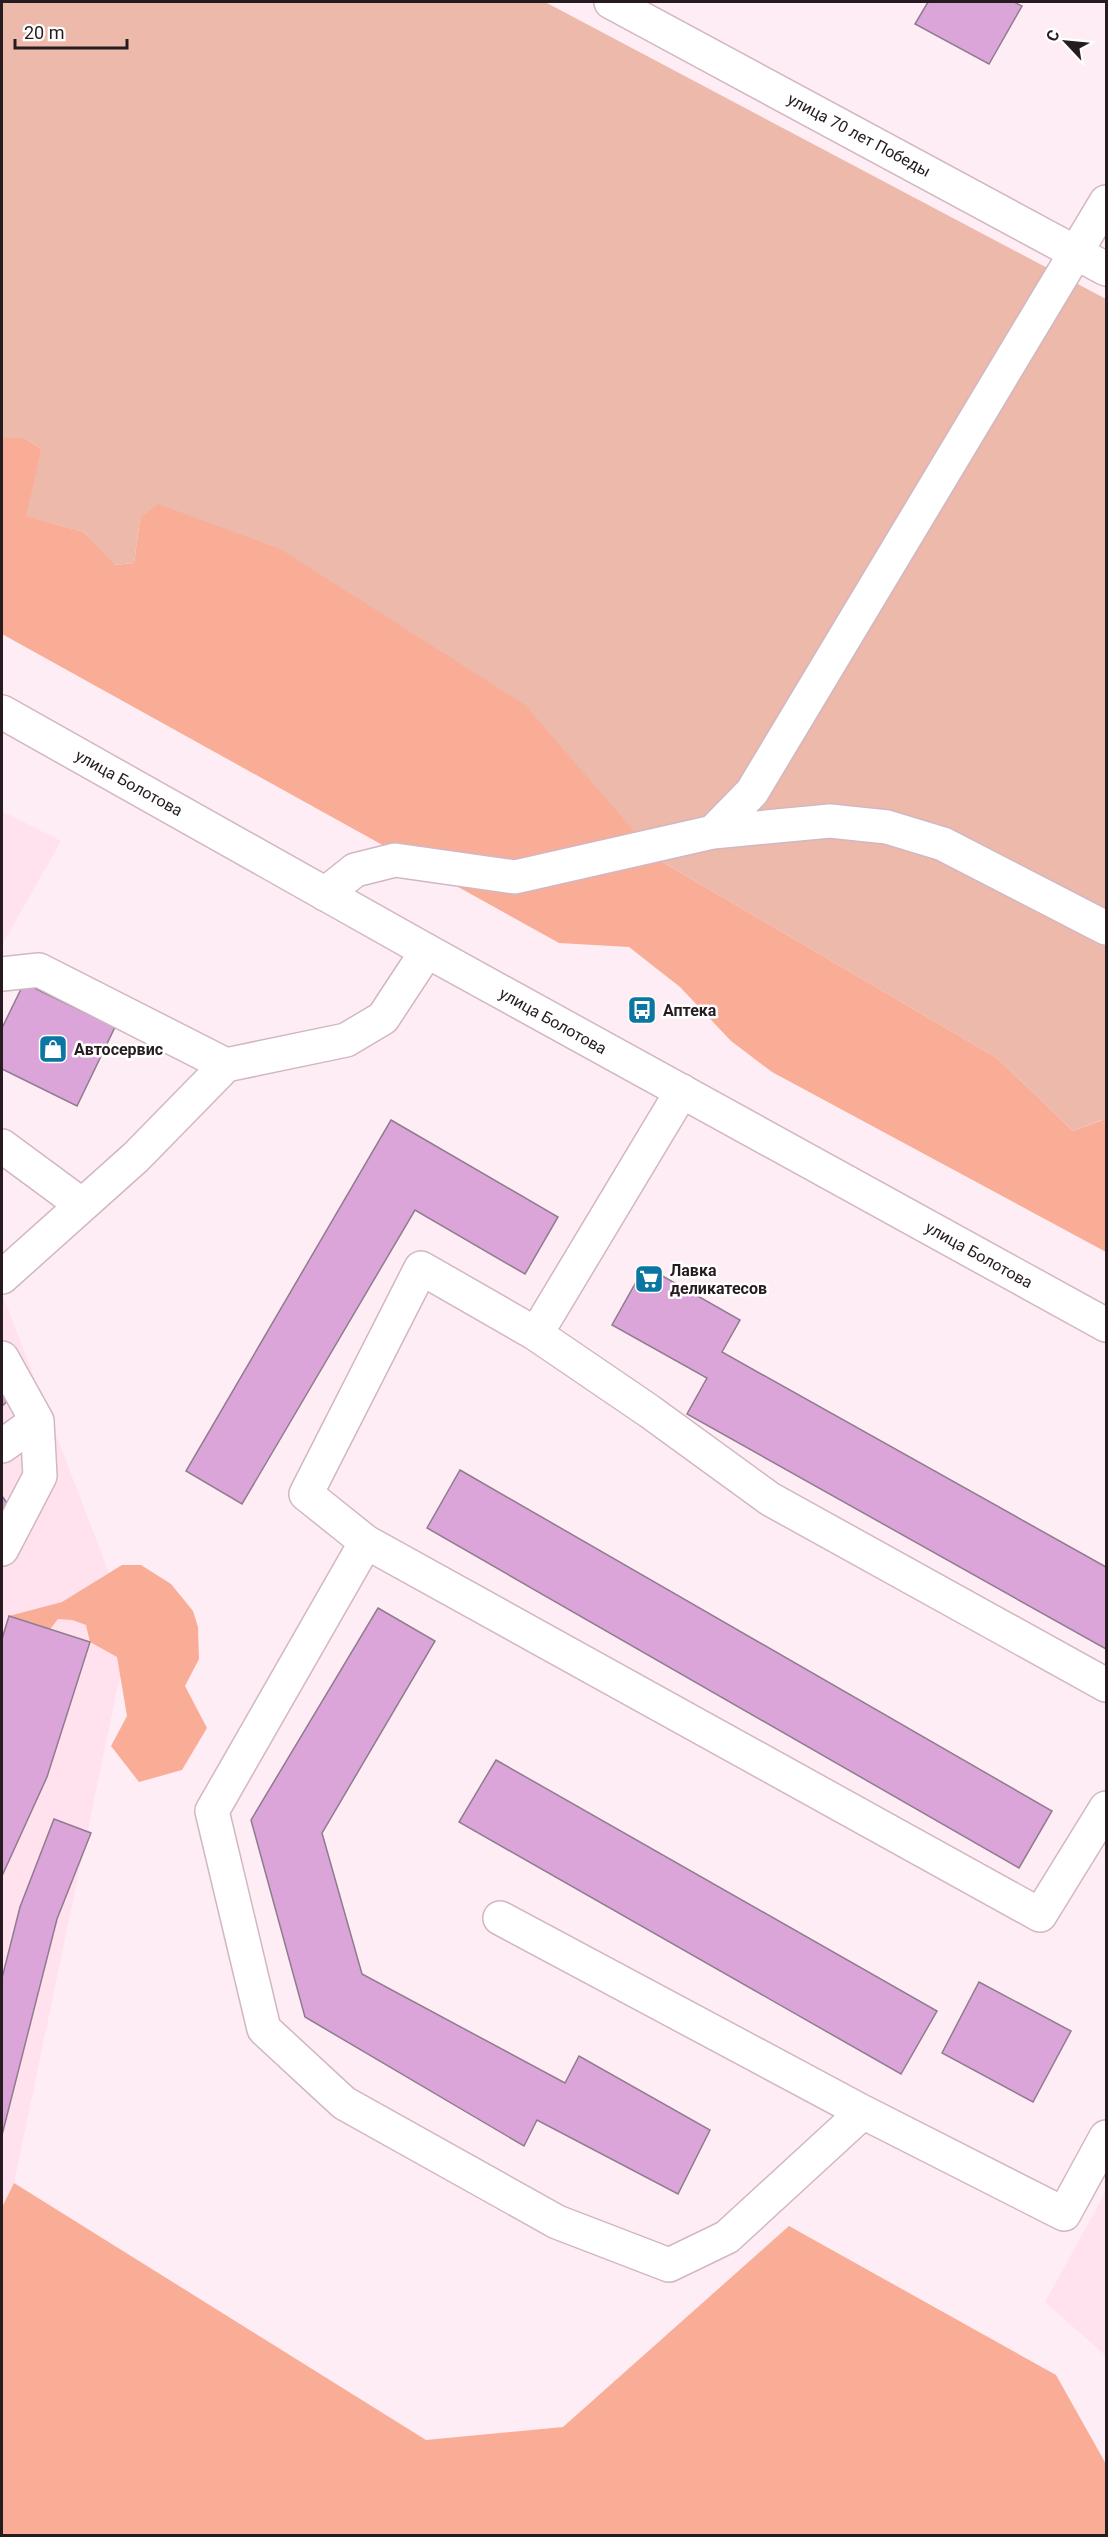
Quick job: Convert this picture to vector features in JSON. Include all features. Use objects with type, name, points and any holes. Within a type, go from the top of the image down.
[{"type":"street","name":"улица 70 лет Победы","points":[[612,2],[1107,269]]},
{"type":"street","points":[[713,832],[752,792],[1107,202]]},
{"type":"street","name":"улица Болотова","points":[[2,712],[427,951],[1107,1325]]},
{"type":"street","points":[[325,894],[355,870],[395,860],[515,877],[713,832],[830,821],[887,827],[943,844],[1107,928]]},
{"type":"street","points":[[2,1277],[136,1157],[226,1065],[346,1040],[383,1018],[427,951]]},
{"type":"street","points":[[2,974],[39,970],[226,1065]]},
{"type":"street","points":[[536,1334],[682,1091]]},
{"type":"street","points":[[2,1146],[82,1205]]},
{"type":"street","points":[[1107,1685],[770,1499],[650,1411],[536,1334],[421,1268],[306,1494],[366,1542],[1040,1915],[1107,1808]]},
{"type":"street","points":[[2,1358],[37,1420],[40,1476],[2,1549]]},
{"type":"street","points":[[2,1446],[37,1420]]},
{"type":"street","points":[[366,1542],[212,1811],[264,2029],[344,2103],[557,2222],[669,2265],[727,2237],[863,2112]]},
{"type":"street","points":[[500,1918],[863,2112],[1064,2214],[1107,2138]]},
{"type":"shaded area","points":[[2,2],[545,2],[1106,299],[1106,1122],[1101,1120],[1073,1131],[997,1058],[659,860],[140,519],[134,563],[114,565],[84,532],[25,516],[42,449],[24,438],[2,438]]},
{"type":"shaded area","points":[[2,438],[24,438],[42,449],[26,516],[84,532],[115,565],[134,563],[140,519],[158,504],[280,549],[525,705],[659,860],[997,1058],[1073,1131],[1102,1120],[1106,1122],[1106,1252],[772,1072],[731,1041],[680,987],[629,947],[559,943],[2,634]]},
{"type":"shaded area","points":[[2,811],[61,841],[2,945]]},
{"type":"shaded area","points":[[2,1293],[130,1628],[14,2183],[2,2207]]},
{"type":"shaded area","points":[[122,1565],[141,1565],[171,1584],[193,1611],[198,1627],[199,1659],[185,1686],[207,1728],[182,1770],[139,1782],[111,1746],[127,1716],[117,1657],[90,1642],[86,1625],[72,1620],[58,1619],[48,1632],[6,1740],[2,1731],[2,1635],[9,1616],[62,1602]]},
{"type":"shaded area","points":[[14,2183],[426,2440],[563,2427],[789,2226],[1056,2375],[1106,2464],[1106,2535],[2,2535],[2,2207]]},
{"type":"shaded area","points":[[1106,2191],[1106,2356],[1045,2302]]},
{"type":"building","points":[[928,2],[1014,2],[1022,6],[989,64],[915,24]]},
{"type":"building","name":"Автосервис","points":[[24,983],[115,1027],[77,1106],[2,1069],[2,1028]]},
{"type":"building","points":[[391,1120],[558,1217],[525,1274],[415,1210],[242,1504],[186,1471]]},
{"type":"building","points":[[645,1266],[740,1320],[722,1352],[1106,1567],[1106,1649],[687,1414],[707,1378],[612,1325]]},
{"type":"building","points":[[2,1388],[10,1399],[2,1406]]},
{"type":"building","points":[[460,1470],[1052,1811],[1019,1868],[427,1528]]},
{"type":"building","points":[[2,1496],[14,1513],[2,1523]]},
{"type":"building","points":[[378,1608],[435,1641],[322,1833],[362,1974],[565,2083],[579,2056],[710,2130],[678,2194],[537,2120],[524,2146],[305,2017],[251,1820]]},
{"type":"building","points":[[9,1616],[90,1642],[47,1777],[2,1876],[2,1639]]},
{"type":"building","points":[[496,1760],[937,2011],[901,2074],[459,1822]]},
{"type":"building","points":[[54,1819],[91,1833],[57,1919],[2,2135],[2,1978],[20,1907]]},
{"type":"building","points":[[979,1982],[1071,2031],[1033,2102],[942,2053]]},
{"type":"place","name":"Аптека","points":[[642,1010]]},
{"type":"place","name":"Автосервис","points":[[53,1049]]},
{"type":"place","name":"Лавка деликатесов","points":[[649,1279]]}]
